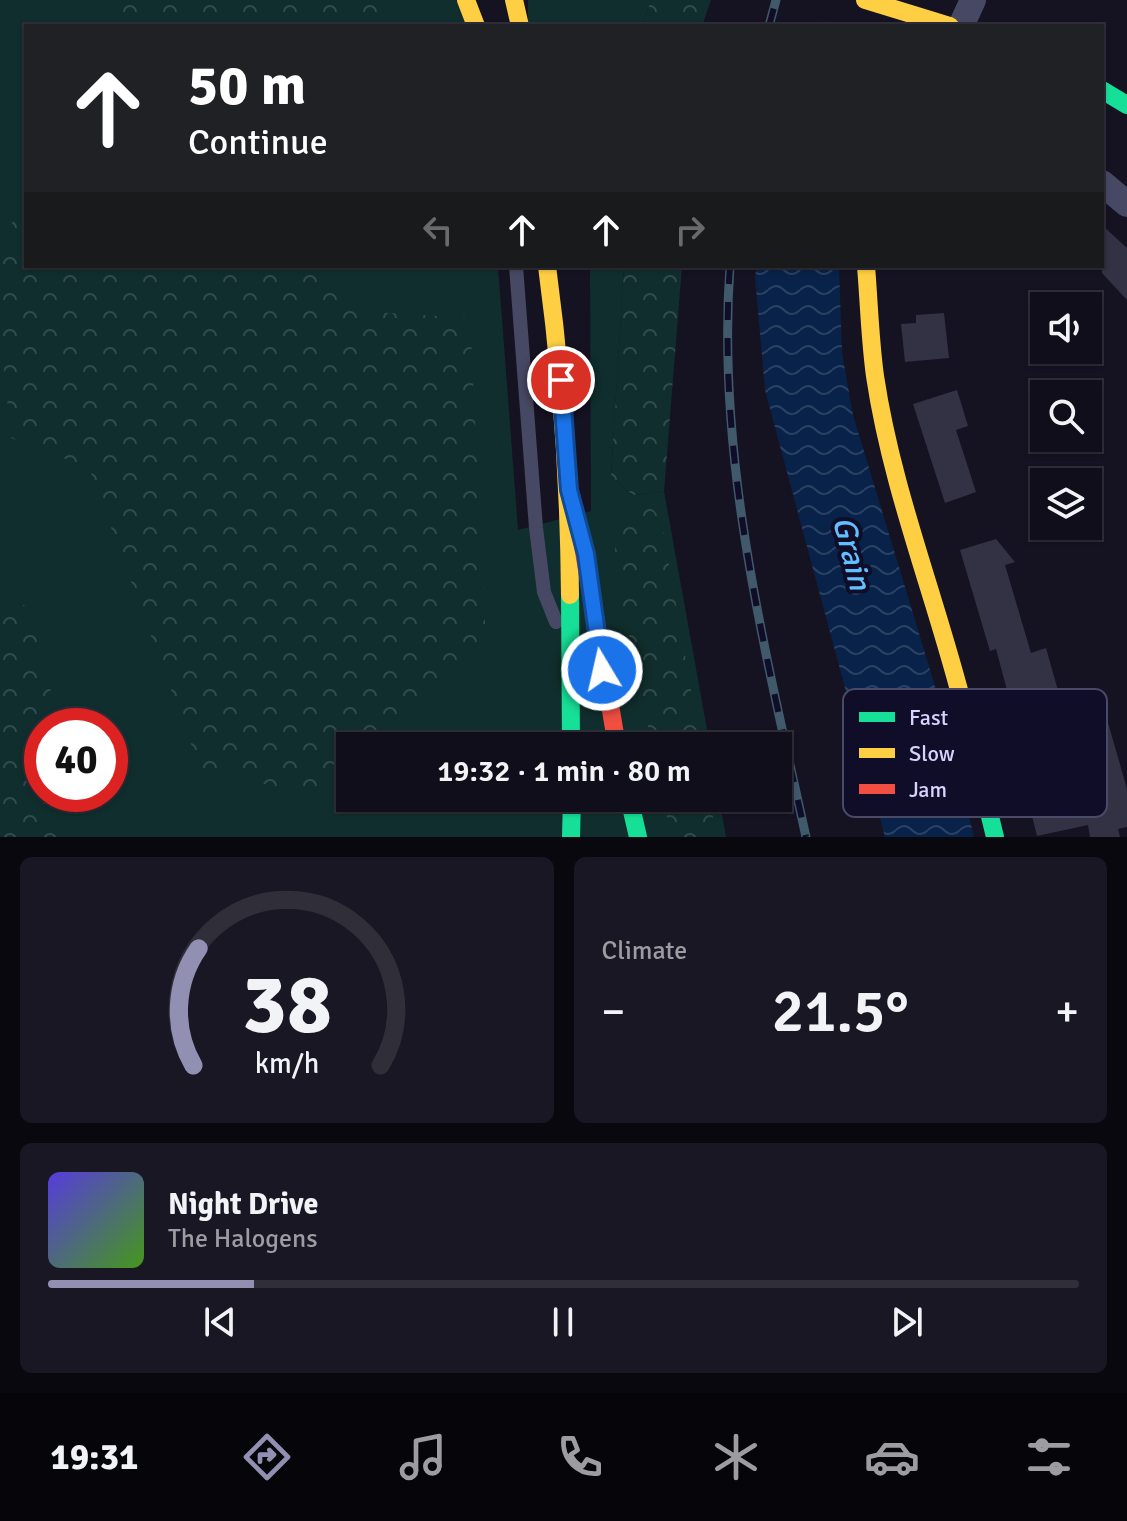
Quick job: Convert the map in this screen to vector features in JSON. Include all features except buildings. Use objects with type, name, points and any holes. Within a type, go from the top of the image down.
[{"type":"street","points":[[466,0],[475,24]]},
{"type":"street","points":[[514,0],[520,24]]},
{"type":"street","points":[[865,0],[943,24]]},
{"type":"street","points":[[962,24],[973,0]]},
{"type":"street","points":[[1104,91],[1127,105]]},
{"type":"street","points":[[1104,185],[1127,204]]},
{"type":"street","points":[[547,268],[559,352],[569,490],[571,732]]},
{"type":"street","points":[[866,268],[875,376],[899,485],[959,689]]},
{"type":"street","points":[[569,490],[586,554],[614,732]]},
{"type":"street","points":[[571,837],[572,812]]},
{"type":"street","points":[[632,812],[638,837]]},
{"type":"street","points":[[990,817],[995,837]]},
{"type":"lane","points":[[516,268],[544,592],[569,657]]},
{"type":"green space","points":[[0,0],[459,0],[467,24],[24,24],[24,268],[498,268],[518,530],[591,511],[590,268],[624,268],[611,476],[633,495],[664,491],[707,732],[336,732],[336,812],[722,812],[726,837],[0,837]]},
{"type":"green space","points":[[111,0],[394,0],[396,3],[383,24],[101,24]]},
{"type":"green space","points":[[528,0],[651,0],[643,24],[528,24]]},
{"type":"green space","points":[[651,0],[711,0],[703,24],[643,24]]},
{"type":"green space","points":[[24,196],[24,268],[331,268],[342,310],[470,318],[486,640],[383,732],[336,732],[336,773],[313,794],[201,771],[89,468],[11,438],[0,328],[0,250]]},
{"type":"green space","points":[[624,268],[682,268],[664,491],[633,495],[611,476]]},
{"type":"green space","points":[[650,506],[661,519],[699,732],[649,732],[616,573],[614,520]]},
{"type":"green space","points":[[0,590],[30,609],[55,708],[24,708],[24,812],[57,812],[56,837],[0,837]]},
{"type":"green space","points":[[666,812],[712,812],[716,837],[671,837]]},
{"type":"water","name":"Grain","points":[[757,268],[839,268],[842,353],[853,415],[936,689],[845,689],[765,390]]},
{"type":"water","points":[[880,817],[969,817],[974,837],[885,837]]},
{"type":"pier","points":[[812,0],[921,0],[909,24],[847,24],[807,12]]},
{"type":"railway","points":[[770,24],[776,0]]},
{"type":"railway","points":[[730,268],[730,410],[737,482],[760,625],[806,837]]},
{"type":"traffic: fast","points":[[1104,91],[1127,105]]},
{"type":"traffic: fast","points":[[570,595],[571,732]]},
{"type":"traffic: fast","points":[[571,837],[572,812]]},
{"type":"traffic: fast","points":[[632,812],[638,837]]},
{"type":"traffic: fast","points":[[990,817],[995,837]]},
{"type":"traffic: slow","points":[[466,0],[475,24]]},
{"type":"traffic: slow","points":[[514,0],[520,24]]},
{"type":"traffic: slow","points":[[865,0],[943,24]]},
{"type":"traffic: slow","points":[[547,268],[564,430],[570,595]]},
{"type":"traffic: slow","points":[[866,268],[873,362],[892,461],[958,689]]},
{"type":"traffic: jam","points":[[582,540],[615,732]]},
{"type":"route","points":[[561,380],[569,490],[586,554],[602,670]]}]
